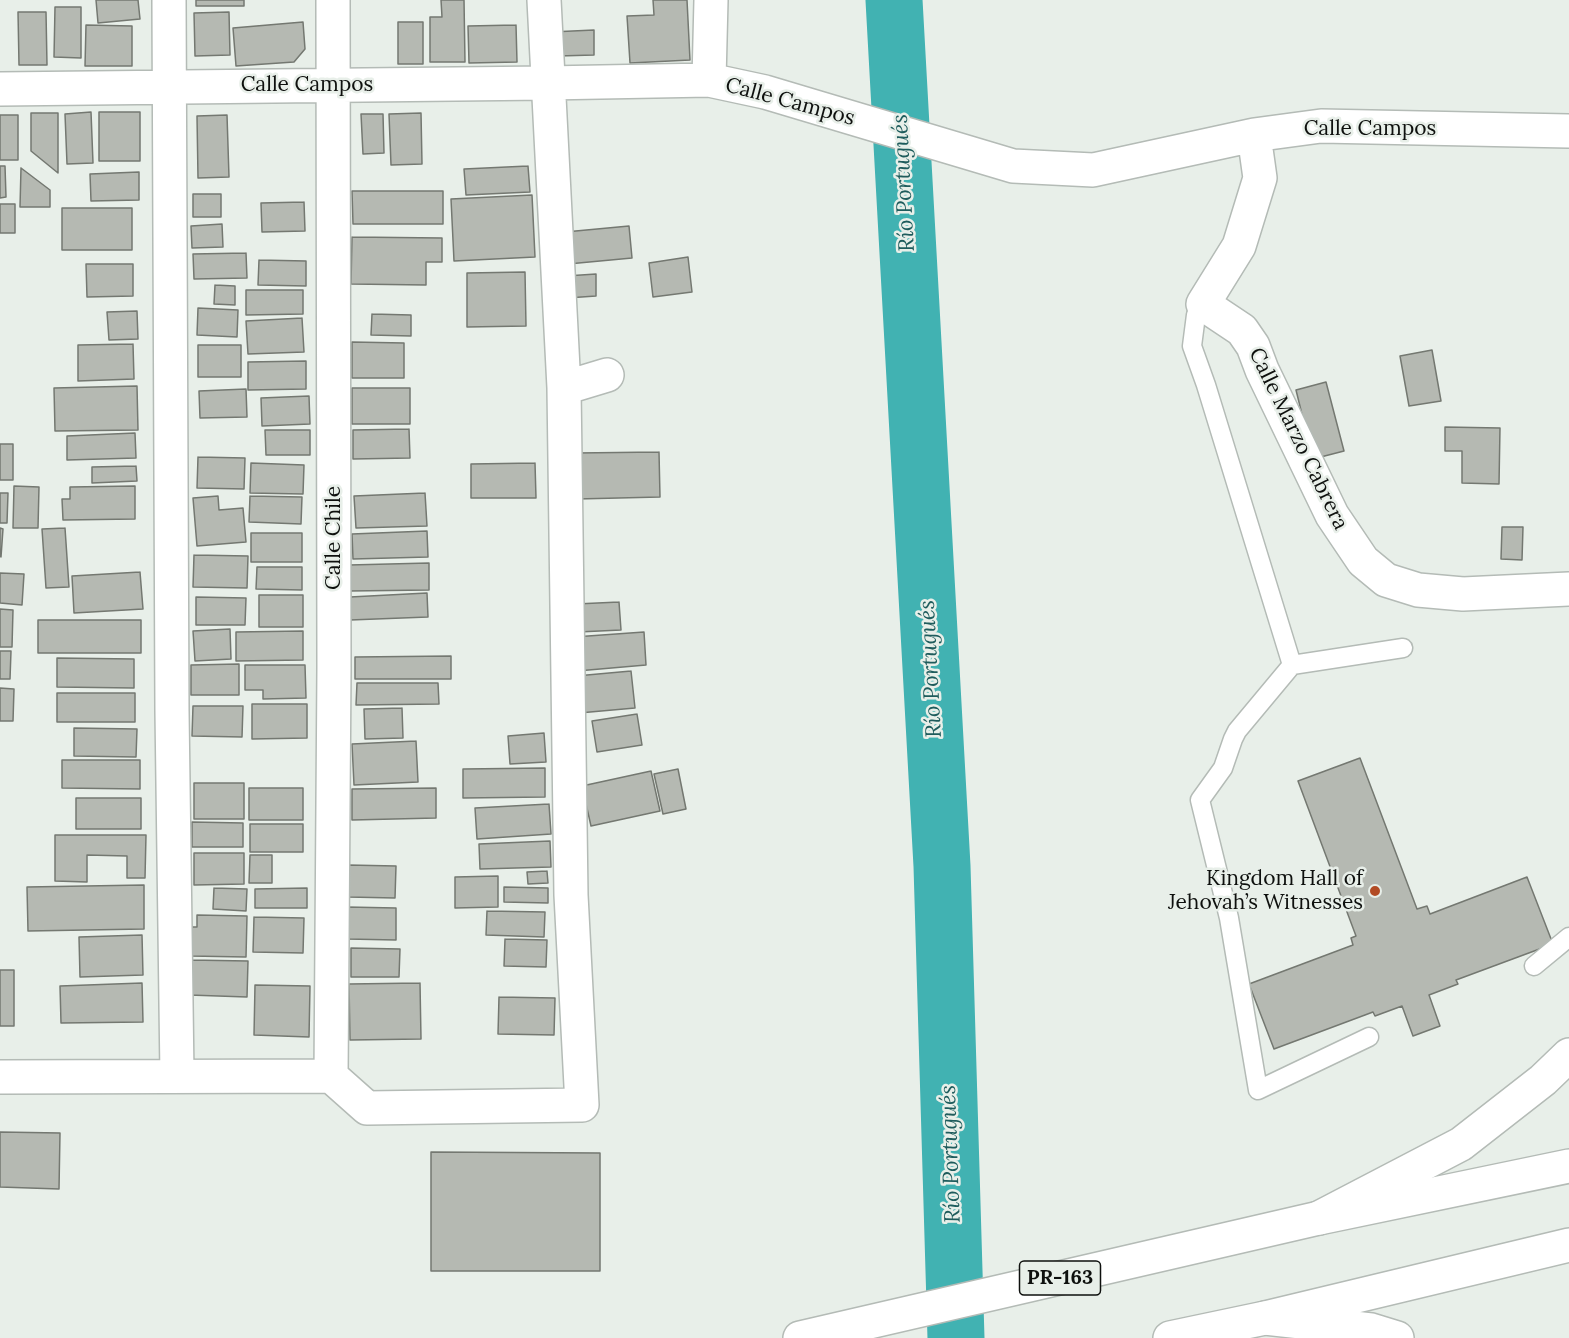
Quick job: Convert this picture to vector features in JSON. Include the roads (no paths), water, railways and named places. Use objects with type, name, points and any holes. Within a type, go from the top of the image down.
[{"type":"main road","points":[[169,0],[172,711],[177,1076]]},
{"type":"main road","name":"Calle Chile","points":[[331,1076],[334,667],[333,0]]},
{"type":"main road","points":[[0,1077],[331,1076],[367,1108],[582,1105],[571,895],[564,388],[544,0]]},
{"type":"main road","points":[[709,80],[711,0]]},
{"type":"main road","name":"Calle Campos","points":[[0,89],[709,80],[765,92],[1013,166],[1093,170],[1254,135],[1321,126],[1569,131]]},
{"type":"main road","points":[[1203,304],[1239,246],[1260,178],[1254,135]]},
{"type":"main road","name":"Calle Marzo Cabrera","points":[[1203,304],[1242,330],[1248,338],[1332,514],[1363,561],[1386,580],[1418,590],[1463,594],[1569,589]]},
{"type":"main road","points":[[564,388],[608,375]]},
{"type":"main road","points":[[1319,1218],[1461,1144],[1543,1080],[1569,1055]]},
{"type":"main road","name":"PR-163","points":[[800,1338],[1319,1218],[1569,1166]]},
{"type":"main road","points":[[1170,1338],[1265,1318],[1569,1245]]},
{"type":"main road","points":[[1265,1318],[1371,1330],[1397,1338]]},
{"type":"lane","points":[[1203,304],[1196,315],[1192,346],[1292,665]]},
{"type":"lane","points":[[1369,1037],[1258,1090],[1229,918],[1200,800],[1223,768],[1237,731],[1292,665],[1403,648]]},
{"type":"lane","points":[[1534,966],[1569,937]]},
{"type":"waterway","name":"Río Portugués","points":[[894,0],[942,866],[956,1338]]},
{"type":"place","name":"Kingdom Hall of Jehovah’s Witnesses","points":[[1375,891]]}]
